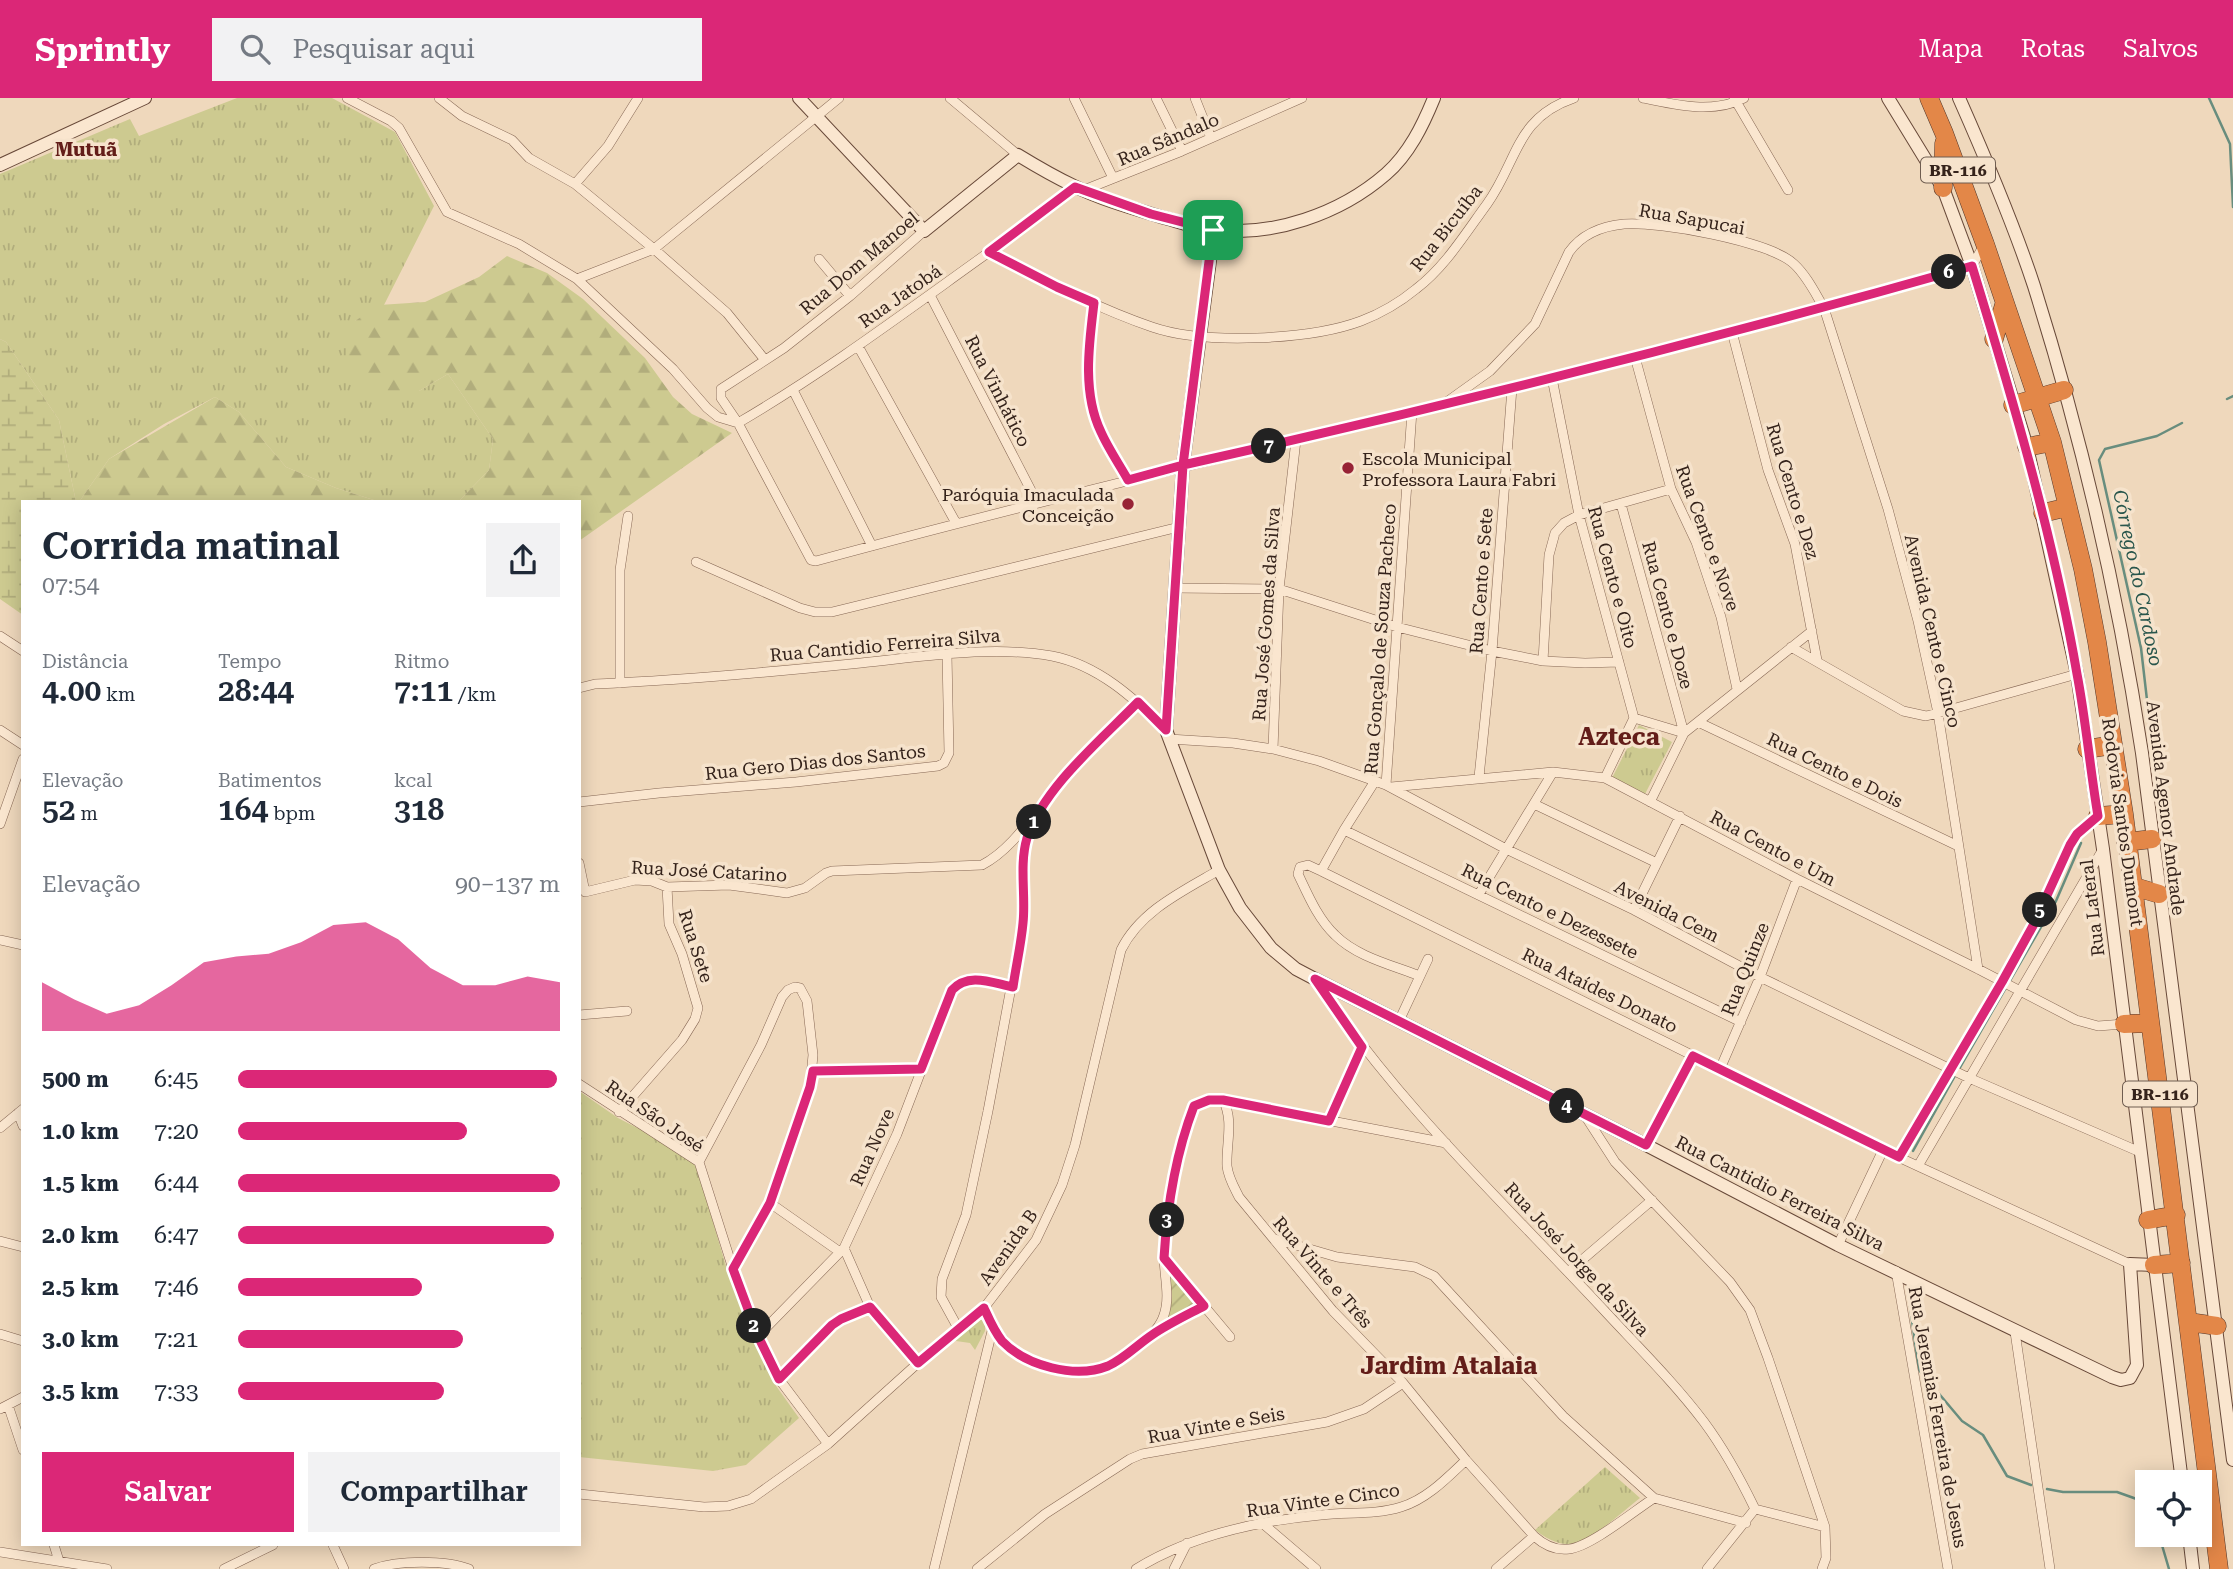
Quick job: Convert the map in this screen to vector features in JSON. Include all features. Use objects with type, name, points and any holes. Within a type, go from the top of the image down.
[{"type":"highway","name":"Rodovia Santos Dumont","points":[[1929,98],[1985,244],[2052,442],[2097,642],[2123,814],[2176,1215],[2219,1569]]},
{"type":"highway","points":[[1943,188],[1944,133]]},
{"type":"highway","points":[[1994,339],[2004,305]]},
{"type":"highway","points":[[2013,405],[2064,390]]},
{"type":"highway","points":[[2026,447],[2052,442]]},
{"type":"highway","points":[[2043,513],[2068,506]]},
{"type":"highway","points":[[2087,749],[2113,745]]},
{"type":"highway","points":[[2098,816],[2123,814]]},
{"type":"highway","points":[[2126,842],[2152,839]]},
{"type":"highway","points":[[2132,886],[2159,894]]},
{"type":"highway","points":[[2124,1024],[2150,1023]]},
{"type":"highway","points":[[2148,1220],[2176,1215]]},
{"type":"highway","points":[[2154,1265],[2181,1263]]},
{"type":"highway","points":[[2189,1322],[2217,1326]]},
{"type":"street","points":[[0,165],[146,98]]},
{"type":"street","points":[[347,98],[399,128],[447,212],[519,244],[576,279],[665,361],[707,408],[718,416],[738,423],[809,559],[816,561],[1183,465],[1512,388],[1824,308],[1972,266],[1985,244]]},
{"type":"street","points":[[439,98],[462,116],[512,140],[529,158],[575,184],[727,313],[765,360]]},
{"type":"street","points":[[575,184],[608,146],[638,98]]},
{"type":"street","points":[[799,98],[924,232]]},
{"type":"street","points":[[576,279],[654,249],[839,98]]},
{"type":"street","points":[[950,98],[1018,155],[1079,188],[1151,214],[1213,230],[1282,225],[1307,219],[1353,197],[1387,173],[1408,148],[1423,125],[1434,98]]},
{"type":"street","points":[[1074,98],[1113,178]]},
{"type":"street","points":[[1156,98],[1182,151]]},
{"type":"street","points":[[1195,98],[1211,138]]},
{"type":"street","name":"Rua Sândalo","points":[[1079,188],[1182,151],[1302,98]]},
{"type":"street","name":"Rua Bicuíba","points":[[989,252],[1057,287],[1153,327],[1198,336],[1272,336],[1359,322],[1389,309],[1436,271],[1494,193],[1529,127],[1555,107],[1574,98]]},
{"type":"street","points":[[1643,98],[1702,107],[1738,99],[1788,190]]},
{"type":"street","name":"Rua Lateral","points":[[1888,98],[1943,188],[1972,266],[2043,513],[2077,674],[2098,816],[2154,1265]]},
{"type":"street","name":"Avenida Agenor Andrade","points":[[1959,98],[2033,284],[2108,556],[2138,726],[2233,1460]]},
{"type":"street","name":"Rua Dom Manoel","points":[[738,423],[721,398],[720,393],[724,386],[765,360],[850,296],[1018,155]]},
{"type":"street","name":"Rua Jatobá","points":[[738,423],[858,346],[1079,188]]},
{"type":"street","name":"Rua Sapucai","points":[[1443,404],[1490,371],[1535,324],[1563,263],[1576,243],[1586,235],[1610,226],[1646,224],[1672,228],[1714,235],[1775,252],[1794,264],[1824,308]]},
{"type":"street","points":[[1167,735],[1183,465],[1213,230]]},
{"type":"street","points":[[819,259],[850,296]]},
{"type":"street","name":"Rua Vinhático","points":[[930,295],[1037,502]]},
{"type":"street","points":[[1094,303],[1089,343],[1091,397],[1100,431],[1128,480]]},
{"type":"street","name":"Avenida Cento e Cinco","points":[[1824,308],[1899,548],[1938,713],[1978,968]]},
{"type":"street","name":"Rua Cento e Dez","points":[[1732,332],[1768,470],[1795,544],[1817,660]]},
{"type":"street","points":[[858,346],[956,523]]},
{"type":"street","name":"Rua Cento e Nove","points":[[1635,357],[1671,489],[1696,542],[1721,617],[1737,689]]},
{"type":"street","name":"Rua Cento e Oito","points":[[1552,378],[1579,515],[1634,719]]},
{"type":"street","name":"Rua Cento e Sete","points":[[1479,777],[1492,651],[1512,388]]},
{"type":"street","points":[[793,390],[872,546]]},
{"type":"street","name":"Rua Gonçalo de Souza Pacheco","points":[[1388,786],[1412,411]]},
{"type":"street","name":"Rua José Gomes da Silva","points":[[1273,749],[1279,589],[1296,440]]},
{"type":"street","points":[[1544,661],[1551,545],[1555,533],[1564,523],[1579,515],[1671,489]]},
{"type":"street","name":"Rua Cento e Doze","points":[[1621,504],[1684,733]]},
{"type":"street","points":[[620,683],[620,570],[628,516]]},
{"type":"street","points":[[696,562],[800,608],[815,612],[832,612],[1179,527]]},
{"type":"street","points":[[1174,588],[1279,589],[1397,627],[1492,651],[1544,661],[1619,662]]},
{"type":"street","points":[[1650,802],[1684,733],[1812,631]]},
{"type":"street","points":[[0,636],[21,650]]},
{"type":"street","points":[[1791,647],[1909,713],[1926,716],[2077,674]]},
{"type":"street","name":"Rua Cantidio Ferreira Silva","points":[[581,688],[947,655],[1016,653],[1053,657],[1091,669],[1138,702],[1167,735],[1219,870],[1240,908],[1271,948],[1315,979],[1838,1245],[1896,1271],[2015,1332],[2121,1380],[2130,1378],[2137,1365],[2130,1264]]},
{"type":"street","name":"Rua Gero Dias dos Santos","points":[[581,802],[938,766],[944,763],[949,753],[947,655]]},
{"type":"street","points":[[958,1328],[941,1297],[942,1279],[966,1214],[1013,987],[1023,923],[1024,851],[1027,838],[1041,806],[1062,780],[1138,702]]},
{"type":"street","points":[[1605,778],[1634,719],[1684,733]]},
{"type":"street","name":"Rua Cento e Dois","points":[[1698,722],[1958,846]]},
{"type":"street","points":[[0,730],[21,744]]},
{"type":"street","name":"Avenida Cem","points":[[1167,735],[1273,749],[1388,786],[1506,849],[1634,910],[1760,977],[1969,1078],[2140,1152]]},
{"type":"street","points":[[0,824],[21,765]]},
{"type":"street","points":[[1479,894],[1553,772]]},
{"type":"street","name":"Rua Cento e Um","points":[[1388,786],[1553,772],[1605,778],[1797,880],[1978,968],[2076,1020],[2098,1026],[2124,1024]]},
{"type":"street","points":[[1321,871],[1375,781]]},
{"type":"street","points":[[1534,804],[1657,863]]},
{"type":"street","name":"Rua José Catarino","points":[[581,873],[585,892],[635,880],[652,881],[667,887],[729,885],[787,893],[806,888],[832,871],[982,866],[992,860],[1041,806]]},
{"type":"street","points":[[1634,910],[1679,816]]},
{"type":"street","points":[[1899,1157],[2034,924],[2070,845],[2077,834],[2098,816]]},
{"type":"street","name":"Rua Cento e Dezessete","points":[[1344,830],[1741,1022]]},
{"type":"street","points":[[1918,1166],[2102,849]]},
{"type":"street","name":"Rua Ataídes Donato","points":[[1420,976],[1355,950],[1335,935],[1307,894],[1297,874],[1300,867],[1308,865],[1321,871],[1883,1150],[2130,1264],[2154,1265]]},
{"type":"street","name":"Avenida B","points":[[581,1494],[704,1507],[728,1506],[751,1499],[828,1444],[984,1308],[1036,1240],[1062,1185],[1075,1145],[1121,950],[1127,938],[1137,925],[1166,901],[1219,870]]},
{"type":"street","name":"Rua Quinze","points":[[1720,1069],[1760,977],[1797,880]]},
{"type":"street","name":"Rua Sete","points":[[619,1112],[681,1041],[695,1019],[698,1008],[682,954],[669,924],[667,887]]},
{"type":"street","points":[[0,940],[21,945]]},
{"type":"street","points":[[1399,1021],[1428,959]]},
{"type":"street","name":"Rua Nove","points":[[758,1336],[842,1250],[897,1134],[952,990],[958,984],[974,979],[1013,987]]},
{"type":"street","name":"Rua José Jorge da Silva","points":[[1315,979],[1384,1075],[1702,1420],[1735,1469],[1755,1509]]},
{"type":"street","points":[[699,1162],[761,1045],[782,997],[788,989],[795,987],[804,993],[807,1001],[813,1071],[810,1087],[770,1203],[733,1269]]},
{"type":"street","points":[[581,1015],[627,1011]]},
{"type":"street","points":[[1329,1121],[1362,1047]]},
{"type":"street","points":[[1646,1145],[1693,1056]]},
{"type":"street","points":[[813,1071],[921,1069]]},
{"type":"street","name":"Rua São José","points":[[581,1085],[699,1162],[733,1269],[758,1336],[779,1379],[828,1444]]},
{"type":"street","points":[[1154,1333],[1164,1316],[1166,1305],[1165,1231],[1184,1133],[1194,1106],[1209,1100],[1223,1100],[1446,1143]]},
{"type":"street","name":"Rua Vinte e Três","points":[[1223,1100],[1228,1113],[1227,1168],[1239,1197],[1333,1311],[1403,1382],[1466,1460],[1534,1536]]},
{"type":"street","points":[[0,1128],[20,1111]]},
{"type":"street","points":[[1583,1114],[1615,1161],[1730,1282],[1750,1310],[1825,1527],[1826,1558],[1822,1569]]},
{"type":"street","points":[[1838,1245],[1883,1150]]},
{"type":"street","points":[[1568,1272],[1652,1200]]},
{"type":"street","points":[[770,1203],[842,1250],[870,1307],[918,1363]]},
{"type":"street","points":[[1274,1239],[1337,1257],[1415,1267],[1434,1276],[1563,1416],[1654,1498],[1746,1522]]},
{"type":"street","points":[[0,1241],[21,1246]]},
{"type":"street","points":[[1164,1258],[1230,1337]]},
{"type":"street","points":[[2154,1265],[2180,1470]]},
{"type":"street","name":"Rua Jeremias Ferreira de Jesus","points":[[1896,1271],[1948,1569]]},
{"type":"street","points":[[984,1308],[1002,1340],[1017,1353],[1052,1368],[1088,1371],[1120,1360],[1154,1333],[1204,1306]]},
{"type":"street","points":[[779,1379],[832,1325],[870,1307]]},
{"type":"street","points":[[934,1569],[993,1327]]},
{"type":"street","points":[[2015,1332],[2050,1569]]},
{"type":"street","points":[[0,1335],[21,1340]]},
{"type":"street","name":"Rua Vinte e Seis","points":[[977,1569],[1045,1514],[1130,1459],[1142,1454],[1327,1422],[1364,1409],[1403,1382]]},
{"type":"street","points":[[21,1398],[4,1407],[21,1445]]},
{"type":"street","name":"Rua Vinte e Cinco","points":[[1136,1569],[1188,1544],[1261,1522],[1403,1507],[1440,1485],[1466,1460]]},
{"type":"street","points":[[1496,1569],[1534,1536],[1543,1544],[1559,1550],[1582,1546],[1654,1498]]},
{"type":"street","points":[[1707,1569],[1755,1509],[1825,1527]]},
{"type":"street","points":[[1261,1522],[1316,1569]]},
{"type":"street","points":[[1174,1569],[1188,1544]]},
{"type":"street","points":[[54,1546],[60,1561]]},
{"type":"street","points":[[224,1569],[271,1546]]},
{"type":"street","points":[[333,1546],[344,1569]]},
{"type":"street","points":[[2190,1547],[2193,1569]]},
{"type":"street","points":[[0,1552],[107,1569]]},
{"type":"street","points":[[377,1568],[402,1564],[468,1569]]},
{"type":"green space","points":[[237,98],[332,98],[395,132],[434,206],[384,305],[355,321],[419,391],[448,374],[493,439],[489,470],[460,500],[374,500],[286,467],[239,412],[215,397],[164,424],[109,459],[80,500],[76,500],[59,420],[6,342],[0,339],[0,174],[130,119],[139,136]]},
{"type":"green space","points":[[507,256],[547,273],[583,299],[645,358],[673,397],[692,414],[732,433],[581,540],[581,500],[460,500],[489,470],[493,439],[448,374],[419,391],[383,393],[345,360],[355,321],[379,305],[425,302],[479,277]]},
{"type":"green space","points":[[0,339],[6,342],[59,420],[76,500],[21,500],[21,614],[0,599]]},
{"type":"green space","points":[[215,397],[239,412],[286,467],[374,500],[80,500],[109,459]]},
{"type":"green space","points":[[1639,725],[1672,742],[1645,794],[1612,778]]},
{"type":"green space","points":[[581,1092],[618,1118],[694,1157],[728,1273],[774,1383],[799,1418],[746,1465],[713,1471],[581,1457]]},
{"type":"green space","points":[[1168,1272],[1194,1304],[1165,1321]]},
{"type":"green space","points":[[978,1317],[985,1323],[985,1331],[975,1350],[970,1343],[945,1343]]},
{"type":"green space","points":[[1605,1467],[1640,1498],[1600,1530],[1576,1543],[1554,1541],[1535,1530]]},
{"type":"waterway","name":"Córrego do Cardoso","points":[[2209,98],[2230,144],[2233,207]]},
{"type":"waterway","name":"Córrego do Cardoso","points":[[2227,399],[2233,396]]},
{"type":"waterway","name":"Córrego do Cardoso","points":[[2158,795],[2141,648],[2099,460],[2105,449],[2157,436],[2182,423]]},
{"type":"waterway","name":"Córrego do Cardoso","points":[[1959,1069],[2056,901],[2081,843]]},
{"type":"waterway","name":"Córrego do Cardoso","points":[[1913,1151],[1956,1074]]},
{"type":"waterway","name":"Córrego do Cardoso","points":[[1910,1306],[1919,1370],[1962,1421],[1983,1435],[2007,1476],[2031,1485]]},
{"type":"waterway","name":"Córrego do Cardoso","points":[[2047,1489],[2063,1492],[2117,1492],[2135,1498]]},
{"type":"waterway","name":"Córrego do Cardoso","points":[[2163,1547],[2169,1569]]},
{"type":"place","name":"Escola Municipal Professora Laura Fabri","points":[[1348,468]]},
{"type":"place","name":"Paróquia Imaculada Conceição","points":[[1128,504]]},
{"type":"district","name":"Mutuã","points":[[86,149]]},
{"type":"district","name":"Azteca","points":[[1619,737]]},
{"type":"district","name":"Jardim Atalaia","points":[[1449,1366]]},
{"type":"route","points":[[1213,230],[1151,214],[1075,187],[989,252],[1094,303],[1089,370],[1094,413],[1100,431],[1128,480],[1183,465],[1635,357],[1972,266],[2043,513],[2077,674],[2098,816],[2077,834],[2070,845],[2034,924],[1899,1157],[1693,1056],[1646,1145],[1315,979],[1362,1047],[1329,1121],[1223,1100],[1209,1100],[1194,1106],[1184,1133],[1165,1231],[1164,1258],[1204,1306],[1154,1333],[1120,1360],[1088,1371],[1052,1368],[1017,1353],[1002,1340],[984,1308],[918,1363],[870,1307],[832,1325],[779,1379],[758,1336],[733,1269],[770,1203],[810,1087],[813,1071],[921,1069],[952,990],[958,984],[974,979],[1013,987],[1023,923],[1024,851],[1041,806],[1062,780],[1138,702],[1166,730],[1183,465],[1213,230]]}]
